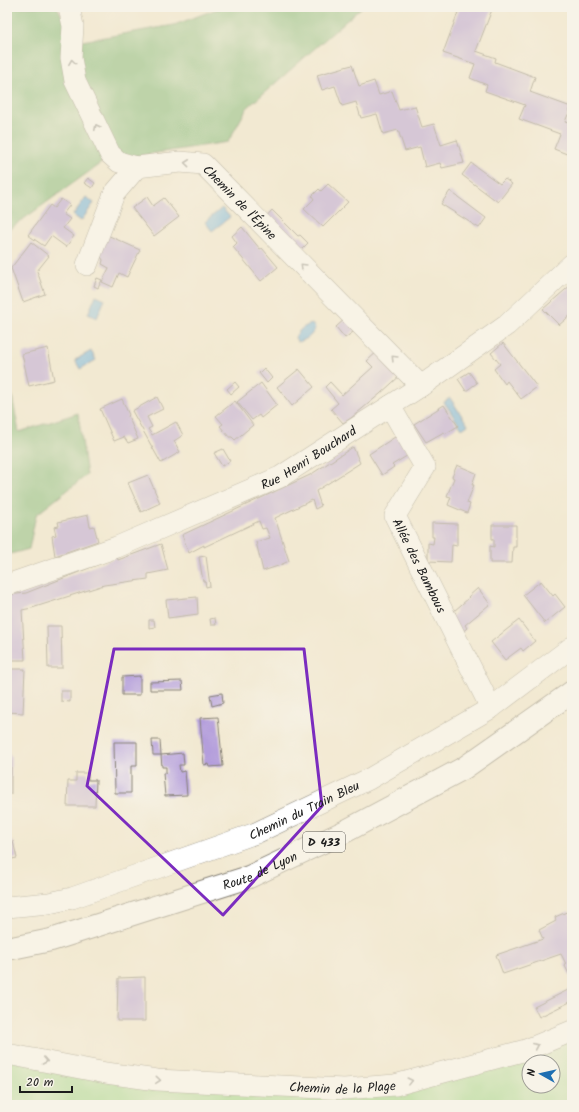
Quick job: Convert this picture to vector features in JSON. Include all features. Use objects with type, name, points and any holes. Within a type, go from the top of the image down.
[{"type":"main road","name":"Route de Lyon","points":[[7,949],[51,940],[249,877],[346,831],[464,768],[572,692]]},
{"type":"street","name":"Chemin de l'Épine","points":[[69,7],[72,26],[72,58],[76,81],[83,99],[110,154],[119,162],[136,168],[180,162],[203,164],[421,386]]},
{"type":"street","points":[[87,264],[114,194],[136,168]]},
{"type":"street","name":"Rue Henri Bouchard","points":[[7,585],[117,547],[280,477],[421,386],[506,324],[572,264]]},
{"type":"street","name":"Allée des Bambous","points":[[390,406],[425,467],[395,516],[491,708]]},
{"type":"street","name":"Chemin du Train Bleu","points":[[7,907],[49,903],[72,898],[256,833],[369,779],[491,708],[572,647]]},
{"type":"street","name":"Chemin de la Plage","points":[[7,1054],[106,1073],[157,1080],[344,1088],[395,1085],[463,1060],[526,1050],[572,1031]]},
{"type":"highlighted area","points":[[114,649],[304,649],[322,806],[223,915],[87,786]]},
{"type":"green space","points":[[7,7],[57,7],[76,42],[174,25],[222,7],[362,7],[247,108],[228,142],[104,161],[7,231]]},
{"type":"green space","points":[[7,370],[19,432],[78,413],[87,475],[36,515],[29,549],[7,555]]},
{"type":"green space","points":[[572,1036],[572,1105],[7,1105],[7,1058],[354,1093]]},
{"type":"water","points":[[86,197],[94,203],[81,221],[73,215]]},
{"type":"water","points":[[222,208],[230,217],[212,231],[205,222]]},
{"type":"water","points":[[96,295],[105,299],[97,318],[88,314]]},
{"type":"water","points":[[312,324],[315,328],[312,333],[306,339],[298,342],[295,338],[298,333],[304,327]]},
{"type":"water","points":[[91,351],[96,360],[80,369],[75,360]]},
{"type":"water","points":[[450,398],[468,425],[462,429],[444,402]]},
{"type":"building","points":[[460,7],[493,7],[476,51],[496,58],[495,62],[535,77],[530,92],[571,107],[565,122],[572,124],[572,156],[554,149],[560,134],[519,119],[525,105],[485,91],[487,85],[470,78],[475,64],[443,53]]},
{"type":"building","points":[[352,65],[359,86],[374,81],[379,95],[392,91],[399,110],[415,106],[422,127],[434,124],[441,145],[457,140],[464,163],[442,168],[440,163],[425,167],[420,147],[405,151],[398,130],[383,134],[377,114],[361,118],[356,102],[342,106],[335,86],[322,90],[317,75]]},
{"type":"building","points":[[471,163],[500,184],[505,179],[512,184],[498,202],[462,175]]},
{"type":"building","points":[[88,178],[95,183],[92,188],[84,183]]},
{"type":"building","points":[[328,184],[348,202],[323,227],[304,209],[314,199],[312,196],[319,189],[321,191]]},
{"type":"building","points":[[450,191],[486,218],[479,228],[441,204]]},
{"type":"building","points":[[147,197],[153,206],[164,198],[179,217],[154,236],[132,208]]},
{"type":"building","points":[[61,199],[70,205],[63,214],[70,219],[63,228],[74,236],[66,247],[51,236],[44,246],[28,235],[50,205],[54,208]]},
{"type":"building","points":[[272,210],[298,236],[300,235],[308,243],[299,252],[265,218]]},
{"type":"building","points":[[242,227],[260,249],[262,248],[278,267],[261,281],[233,247],[237,243],[232,236]]},
{"type":"building","points":[[105,234],[140,250],[127,277],[119,273],[113,287],[102,282],[109,268],[102,264],[103,260],[97,250]]},
{"type":"building","points":[[31,242],[49,256],[37,271],[45,294],[23,302],[11,268]]},
{"type":"building","points":[[97,278],[102,280],[98,288],[94,286]]},
{"type":"building","points":[[572,284],[572,314],[559,325],[543,309]]},
{"type":"building","points":[[346,318],[357,329],[345,338],[336,327]]},
{"type":"building","points":[[503,343],[537,387],[521,399],[507,381],[505,384],[494,369],[500,364],[491,353]]},
{"type":"building","points":[[48,348],[54,380],[29,386],[22,354]]},
{"type":"building","points":[[379,350],[403,373],[380,394],[343,423],[331,409],[338,403],[325,387],[330,382],[342,395],[373,367],[367,361]]},
{"type":"building","points":[[264,368],[272,378],[267,383],[259,373]]},
{"type":"building","points":[[299,369],[314,387],[292,406],[277,387]]},
{"type":"building","points":[[469,372],[477,383],[466,391],[458,379]]},
{"type":"building","points":[[235,382],[239,387],[231,394],[227,389]]},
{"type":"building","points":[[261,383],[277,405],[261,418],[259,415],[252,420],[237,402]]},
{"type":"building","points":[[157,397],[163,409],[147,417],[152,427],[148,429],[152,435],[176,422],[183,435],[174,441],[180,452],[161,463],[132,411]]},
{"type":"building","points":[[122,399],[138,439],[128,443],[124,437],[114,441],[100,409]]},
{"type":"building","points":[[235,401],[253,425],[235,440],[232,437],[229,437],[220,426],[223,424],[216,416]]},
{"type":"building","points":[[444,405],[458,426],[445,434],[444,432],[426,442],[414,424]]},
{"type":"building","points":[[398,435],[410,454],[392,465],[394,467],[382,475],[369,454]]},
{"type":"building","points":[[353,447],[360,463],[316,491],[321,506],[315,509],[312,500],[275,518],[289,561],[263,571],[256,542],[270,538],[266,528],[262,529],[259,521],[189,553],[182,535],[310,475]]},
{"type":"building","points":[[223,449],[230,461],[222,466],[214,453]]},
{"type":"building","points":[[457,465],[476,473],[472,485],[474,485],[467,503],[470,504],[467,513],[448,505],[451,497],[447,496]]},
{"type":"building","points":[[148,475],[160,503],[141,512],[128,483]]},
{"type":"building","points":[[88,515],[90,527],[94,526],[98,541],[55,556],[52,536],[56,535],[54,527],[59,526],[58,522]]},
{"type":"building","points":[[432,523],[457,524],[457,546],[452,545],[451,562],[428,561],[428,543],[433,544],[434,537],[432,537]]},
{"type":"building","points":[[492,525],[516,525],[516,547],[513,547],[512,563],[490,563],[490,546],[494,547],[494,539],[492,539]]},
{"type":"building","points":[[161,544],[168,570],[148,574],[148,579],[104,585],[22,610],[25,660],[11,660],[9,626],[7,626],[7,595],[26,593],[117,557],[118,560]]},
{"type":"building","points":[[206,556],[210,586],[206,587],[205,581],[203,581],[199,557]]},
{"type":"building","points":[[541,581],[553,596],[555,594],[565,607],[545,623],[523,595]]},
{"type":"building","points":[[478,588],[490,604],[465,625],[467,628],[461,633],[450,618],[456,613],[454,611]]},
{"type":"building","points":[[197,597],[198,614],[168,618],[166,600]]},
{"type":"building","points":[[215,618],[216,625],[211,625],[210,619]]},
{"type":"building","points":[[149,620],[154,620],[155,627],[149,628]]},
{"type":"building","points":[[519,620],[535,641],[523,651],[521,648],[505,660],[491,642]]},
{"type":"building","points":[[47,626],[61,626],[62,668],[48,668]]},
{"type":"building","points":[[8,639],[10,662],[7,662]]},
{"type":"building","points":[[7,669],[25,669],[23,713],[7,712]]},
{"type":"building","points":[[140,676],[140,695],[122,695],[122,677]]},
{"type":"building","points":[[182,681],[183,690],[150,690],[150,682]]},
{"type":"building","points":[[61,691],[70,691],[70,702],[61,701]]},
{"type":"building","points":[[222,693],[223,703],[212,706],[210,695]]},
{"type":"building","points":[[218,717],[223,766],[209,767],[208,764],[204,765],[200,718]]},
{"type":"building","points":[[152,740],[160,740],[161,755],[153,755]]},
{"type":"building","points":[[114,742],[137,742],[137,766],[131,766],[131,793],[115,793]]},
{"type":"building","points":[[7,751],[11,757],[11,794],[7,794]]},
{"type":"building","points":[[183,753],[184,765],[179,765],[180,772],[185,771],[187,795],[165,796],[163,773],[166,773],[166,767],[162,767],[161,755]]},
{"type":"building","points":[[76,773],[88,773],[88,780],[96,780],[95,806],[67,806],[68,781],[76,781]]},
{"type":"building","points":[[13,841],[17,858],[7,860],[7,842]]},
{"type":"building","points":[[569,911],[572,917],[572,980],[561,954],[503,974],[496,955],[543,939],[539,930],[556,921],[555,917]]},
{"type":"building","points":[[145,977],[145,1021],[117,1021],[118,978]]},
{"type":"building","points":[[572,988],[572,1001],[539,1017],[534,1007]]}]
